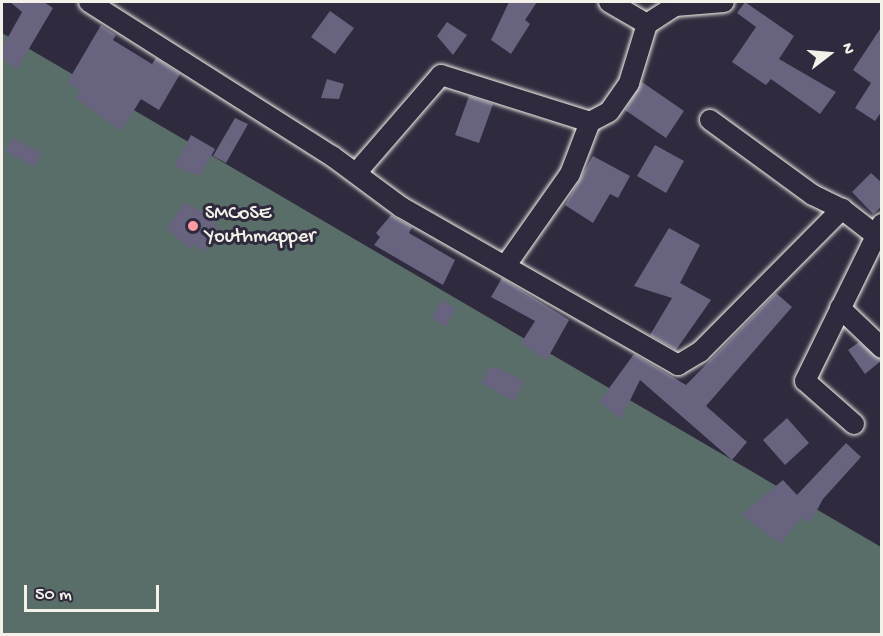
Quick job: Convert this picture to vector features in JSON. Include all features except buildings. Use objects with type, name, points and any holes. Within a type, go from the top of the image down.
[{"type":"street","points":[[89,2],[357,172],[401,207],[678,365],[700,351],[842,209]]},
{"type":"street","points":[[609,2],[647,24]]},
{"type":"street","points":[[506,266],[570,174],[590,122],[609,112],[629,83],[647,24],[675,6],[724,2]]},
{"type":"street","points":[[357,172],[441,75],[590,122]]},
{"type":"street","points":[[710,120],[813,195],[842,209],[879,233],[805,381],[854,424]]},
{"type":"street","points":[[840,308],[882,348]]},
{"type":"green space","points":[[2,33],[881,547],[881,634],[2,634]]},
{"type":"place","name":"SMCoSE Youthmapper","points":[[193,226]]}]
